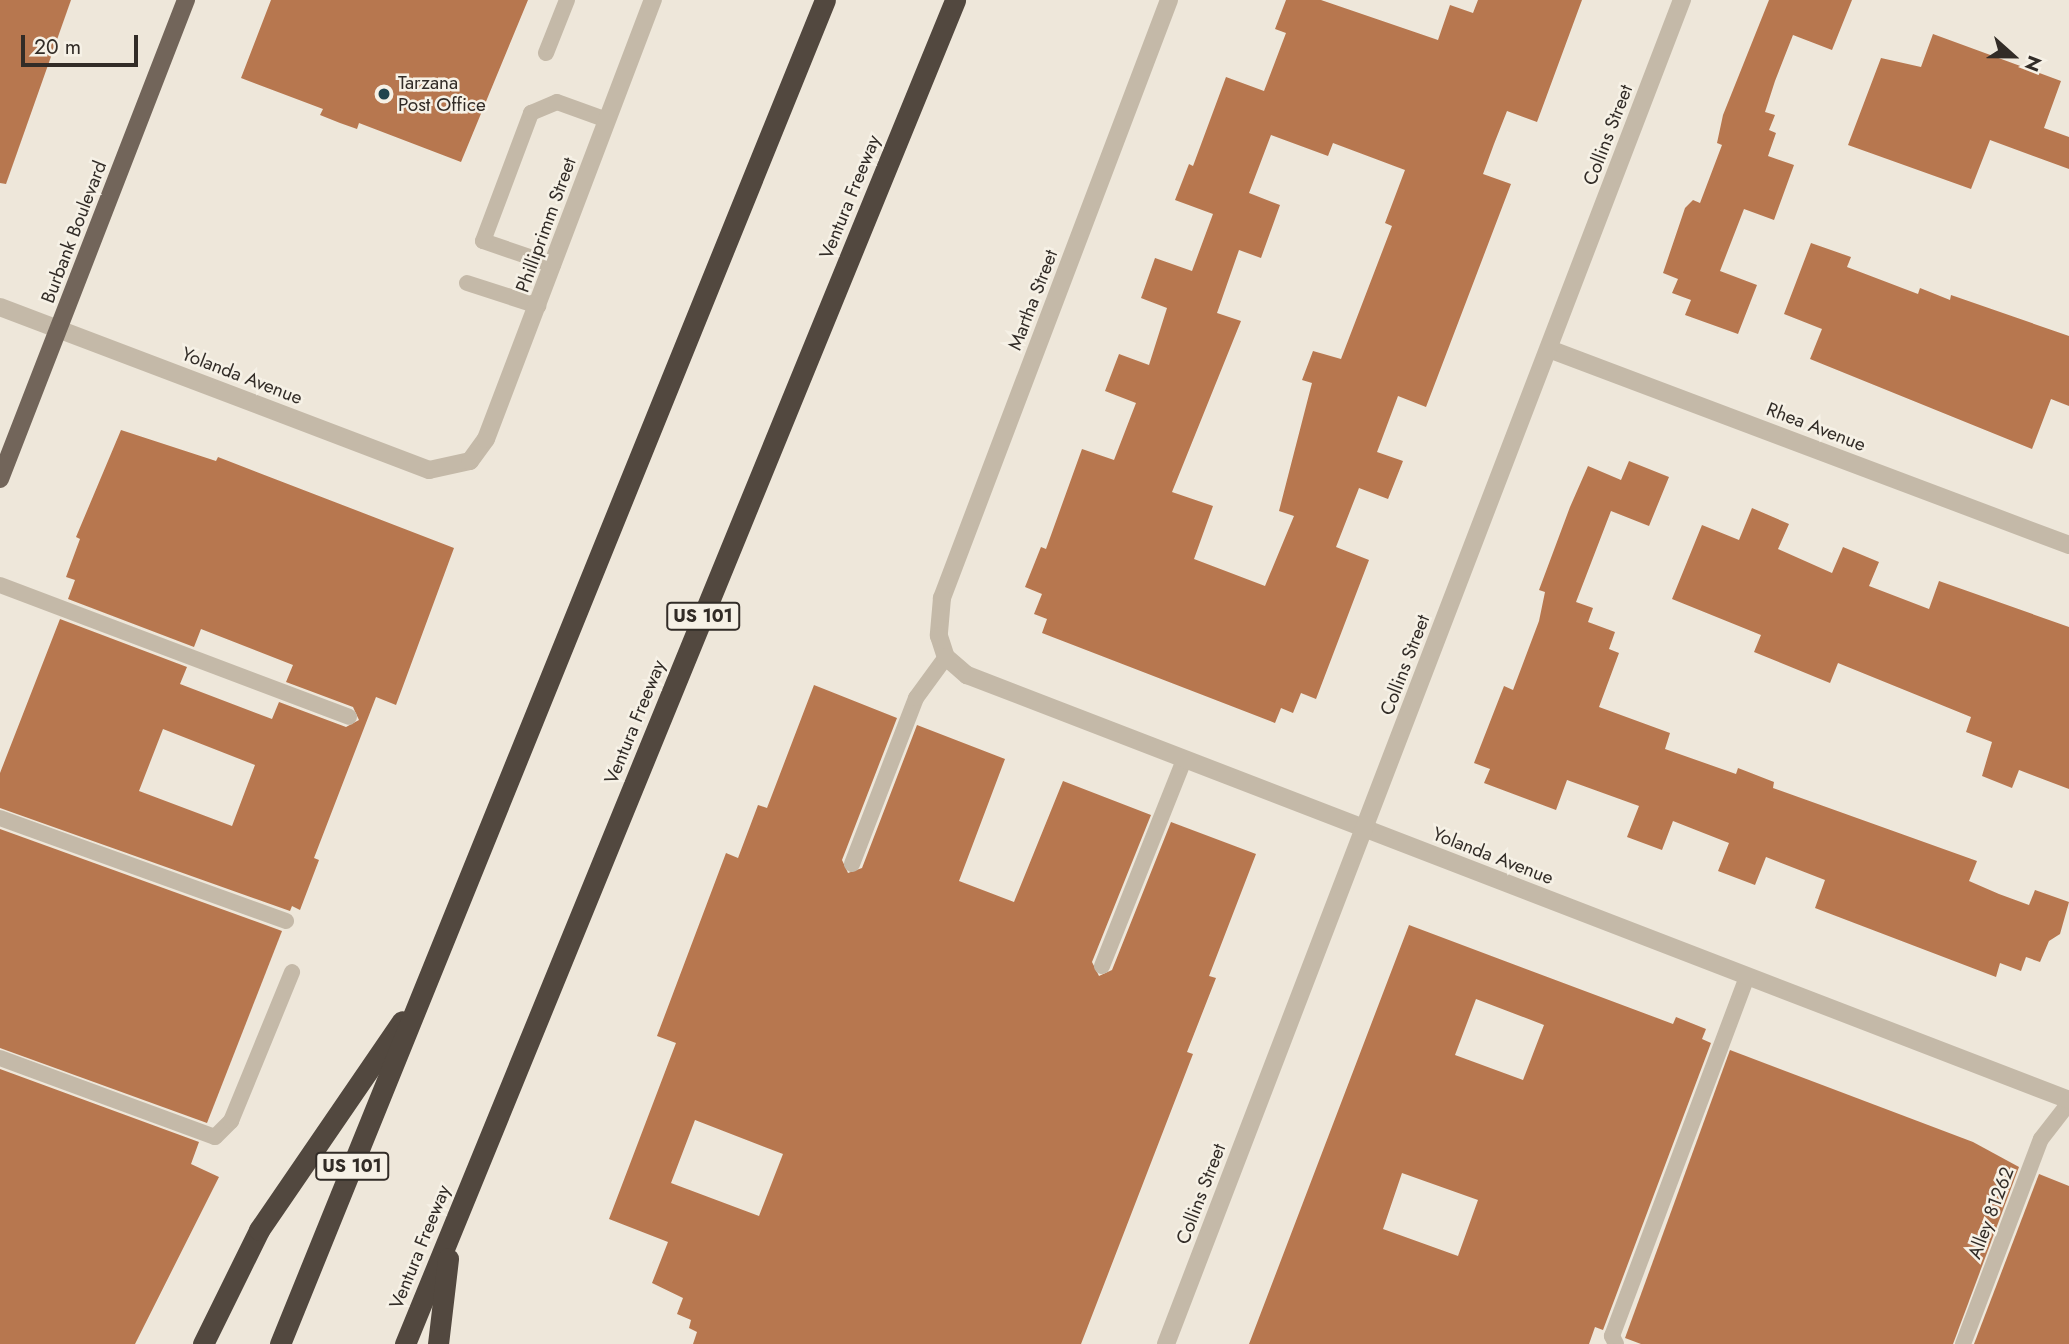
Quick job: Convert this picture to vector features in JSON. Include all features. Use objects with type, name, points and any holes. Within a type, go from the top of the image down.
[{"type":"highway","name":"US 101","points":[[280,1344],[825,0]]},
{"type":"highway","name":"Ventura Freeway","points":[[405,1344],[955,0]]},
{"type":"highway","points":[[203,1344],[259,1230],[425,988]]},
{"type":"highway","points":[[438,1344],[451,1232]]},
{"type":"main road","name":"Burbank Boulevard","points":[[0,479],[186,0]]},
{"type":"street","name":"Philliprimm Street","points":[[470,461],[486,439],[653,0]]},
{"type":"street","name":"Martha Street","points":[[946,657],[938,616],[1169,0]]},
{"type":"street","name":"Collins Street","points":[[1166,1344],[1682,0]]},
{"type":"street","name":"Yolanda Avenue","points":[[0,307],[429,470],[470,461]]},
{"type":"street","name":"Rhea Avenue","points":[[1549,349],[2069,545]]},
{"type":"street","name":"Yolanda Avenue","points":[[946,657],[967,675],[2069,1102]]},
{"type":"lane","points":[[546,53],[567,0]]},
{"type":"lane","points":[[553,265],[483,241],[531,113],[557,102],[607,120]]},
{"type":"lane","points":[[467,283],[538,306]]},
{"type":"lane","points":[[0,585],[349,717]]},
{"type":"lane","points":[[852,864],[916,698],[946,657]]},
{"type":"lane","points":[[1102,967],[1184,760]]},
{"type":"lane","points":[[0,818],[286,921]]},
{"type":"lane","points":[[0,1058],[215,1137],[231,1121],[292,972]]},
{"type":"lane","points":[[1616,1344],[1612,1336],[1747,976]]},
{"type":"lane","name":"Alley 81262","points":[[1964,1344],[2041,1139],[2069,1102]]},
{"type":"building","points":[[0,0],[71,0],[6,184],[0,183]]},
{"type":"building","name":"Tarzana Post Office","points":[[271,0],[528,0],[461,162],[359,123],[357,129],[340,123],[320,115],[323,109],[241,78]]},
{"type":"building","points":[[1286,0],[1321,0],[1438,40],[1450,5],[1473,13],[1478,0],[1582,0],[1537,122],[1507,111],[1494,144],[1483,174],[1511,184],[1426,407],[1398,396],[1377,452],[1403,461],[1388,499],[1359,488],[1336,547],[1369,560],[1316,699],[1301,693],[1293,713],[1281,708],[1275,723],[1042,633],[1047,619],[1034,614],[1042,594],[1025,587],[1041,547],[1046,549],[1082,449],[1114,460],[1136,403],[1105,391],[1119,354],[1149,365],[1167,308],[1141,298],[1155,258],[1192,271],[1213,214],[1175,200],[1189,164],[1193,166],[1226,77],[1264,91],[1286,33],[1275,29]],"holes":[[[1271,135],[1328,156],[1333,143],[1405,170],[1385,223],[1392,226],[1341,359],[1313,351],[1302,380],[1312,383],[1279,511],[1294,516],[1265,586],[1194,559],[1213,506],[1172,492],[1241,321],[1217,313],[1239,250],[1261,258],[1280,205],[1249,193]]]},
{"type":"building","points":[[1769,0],[1852,0],[1832,50],[1793,35],[1775,81],[1765,112],[1775,115],[1769,130],[1776,133],[1768,156],[1794,165],[1774,220],[1744,209],[1720,271],[1757,285],[1738,334],[1685,315],[1691,300],[1672,293],[1678,279],[1663,273],[1685,208],[1693,200],[1700,203],[1722,145],[1717,143],[1723,115]]},
{"type":"building","points":[[1933,34],[2061,81],[2044,128],[2069,137],[2069,169],[1990,140],[1971,189],[1848,145],[1881,58],[1921,67]]},
{"type":"building","points":[[1811,243],[1851,257],[1847,267],[1918,294],[1920,288],[1950,300],[1951,295],[2069,336],[2069,406],[2051,399],[2032,449],[1810,359],[1822,329],[1784,314]]},
{"type":"building","points":[[121,430],[216,461],[218,457],[454,548],[396,705],[376,697],[314,858],[319,860],[300,910],[292,906],[290,911],[0,808],[0,773],[60,619],[187,667],[180,684],[272,719],[279,702],[346,727],[359,720],[353,707],[286,682],[293,665],[201,629],[194,647],[68,599],[75,580],[66,577],[80,539],[76,537]],"holes":[[[163,729],[255,765],[232,826],[139,791]]]},
{"type":"building","points":[[1629,461],[1669,477],[1649,526],[1611,511],[1576,602],[1593,608],[1588,622],[1615,632],[1609,649],[1619,653],[1599,707],[1670,733],[1665,749],[1736,774],[1738,768],[1774,782],[1773,788],[1977,861],[1969,881],[1999,894],[2029,905],[2035,890],[2069,902],[2060,934],[2049,941],[2040,962],[2026,957],[2021,971],[2000,963],[1996,977],[1815,908],[1825,880],[1766,857],[1755,885],[1718,871],[1729,843],[1673,821],[1662,850],[1627,837],[1639,806],[1567,780],[1556,810],[1484,783],[1490,769],[1474,763],[1504,686],[1513,690],[1539,621],[1545,592],[1539,590],[1588,466],[1621,480]]},
{"type":"building","points":[[1752,508],[1789,524],[1778,549],[1832,573],[1843,547],[1879,562],[1869,586],[1929,609],[1939,581],[2069,627],[2069,789],[2019,770],[2012,788],[1982,776],[1992,742],[1966,732],[1971,717],[1838,663],[1830,683],[1754,652],[1761,635],[1672,599],[1702,525],[1739,540]]},
{"type":"building","points":[[814,685],[897,718],[842,860],[848,873],[862,868],[917,725],[1005,759],[959,881],[1014,902],[1063,781],[1151,815],[1092,962],[1099,976],[1112,970],[1171,822],[1256,854],[1209,976],[1216,978],[1187,1052],[1193,1054],[1081,1344],[693,1344],[697,1332],[689,1328],[691,1320],[677,1314],[683,1298],[652,1283],[668,1242],[609,1219],[676,1043],[657,1036],[726,853],[738,858],[758,805],[767,808]],"holes":[[[695,1120],[783,1154],[759,1216],[671,1183]]]},
{"type":"building","points":[[0,829],[282,931],[207,1123],[0,1048]]},
{"type":"building","points":[[1409,925],[1673,1024],[1676,1017],[1706,1029],[1702,1039],[1711,1043],[1603,1330],[1595,1327],[1589,1344],[1249,1344]],"holes":[[[1476,999],[1544,1025],[1523,1080],[1455,1055]],[[1402,1173],[1478,1200],[1458,1256],[1383,1229]]]},
{"type":"building","points":[[1730,1050],[1973,1142],[2019,1167],[1953,1344],[1641,1344],[1625,1338]]},
{"type":"building","points":[[0,1069],[199,1142],[191,1164],[219,1177],[135,1344],[0,1344]]},
{"type":"building","points":[[2039,1174],[2069,1186],[2069,1344],[1974,1344]]},
{"type":"place","name":"Tarzana Post Office","points":[[384,94]]}]
